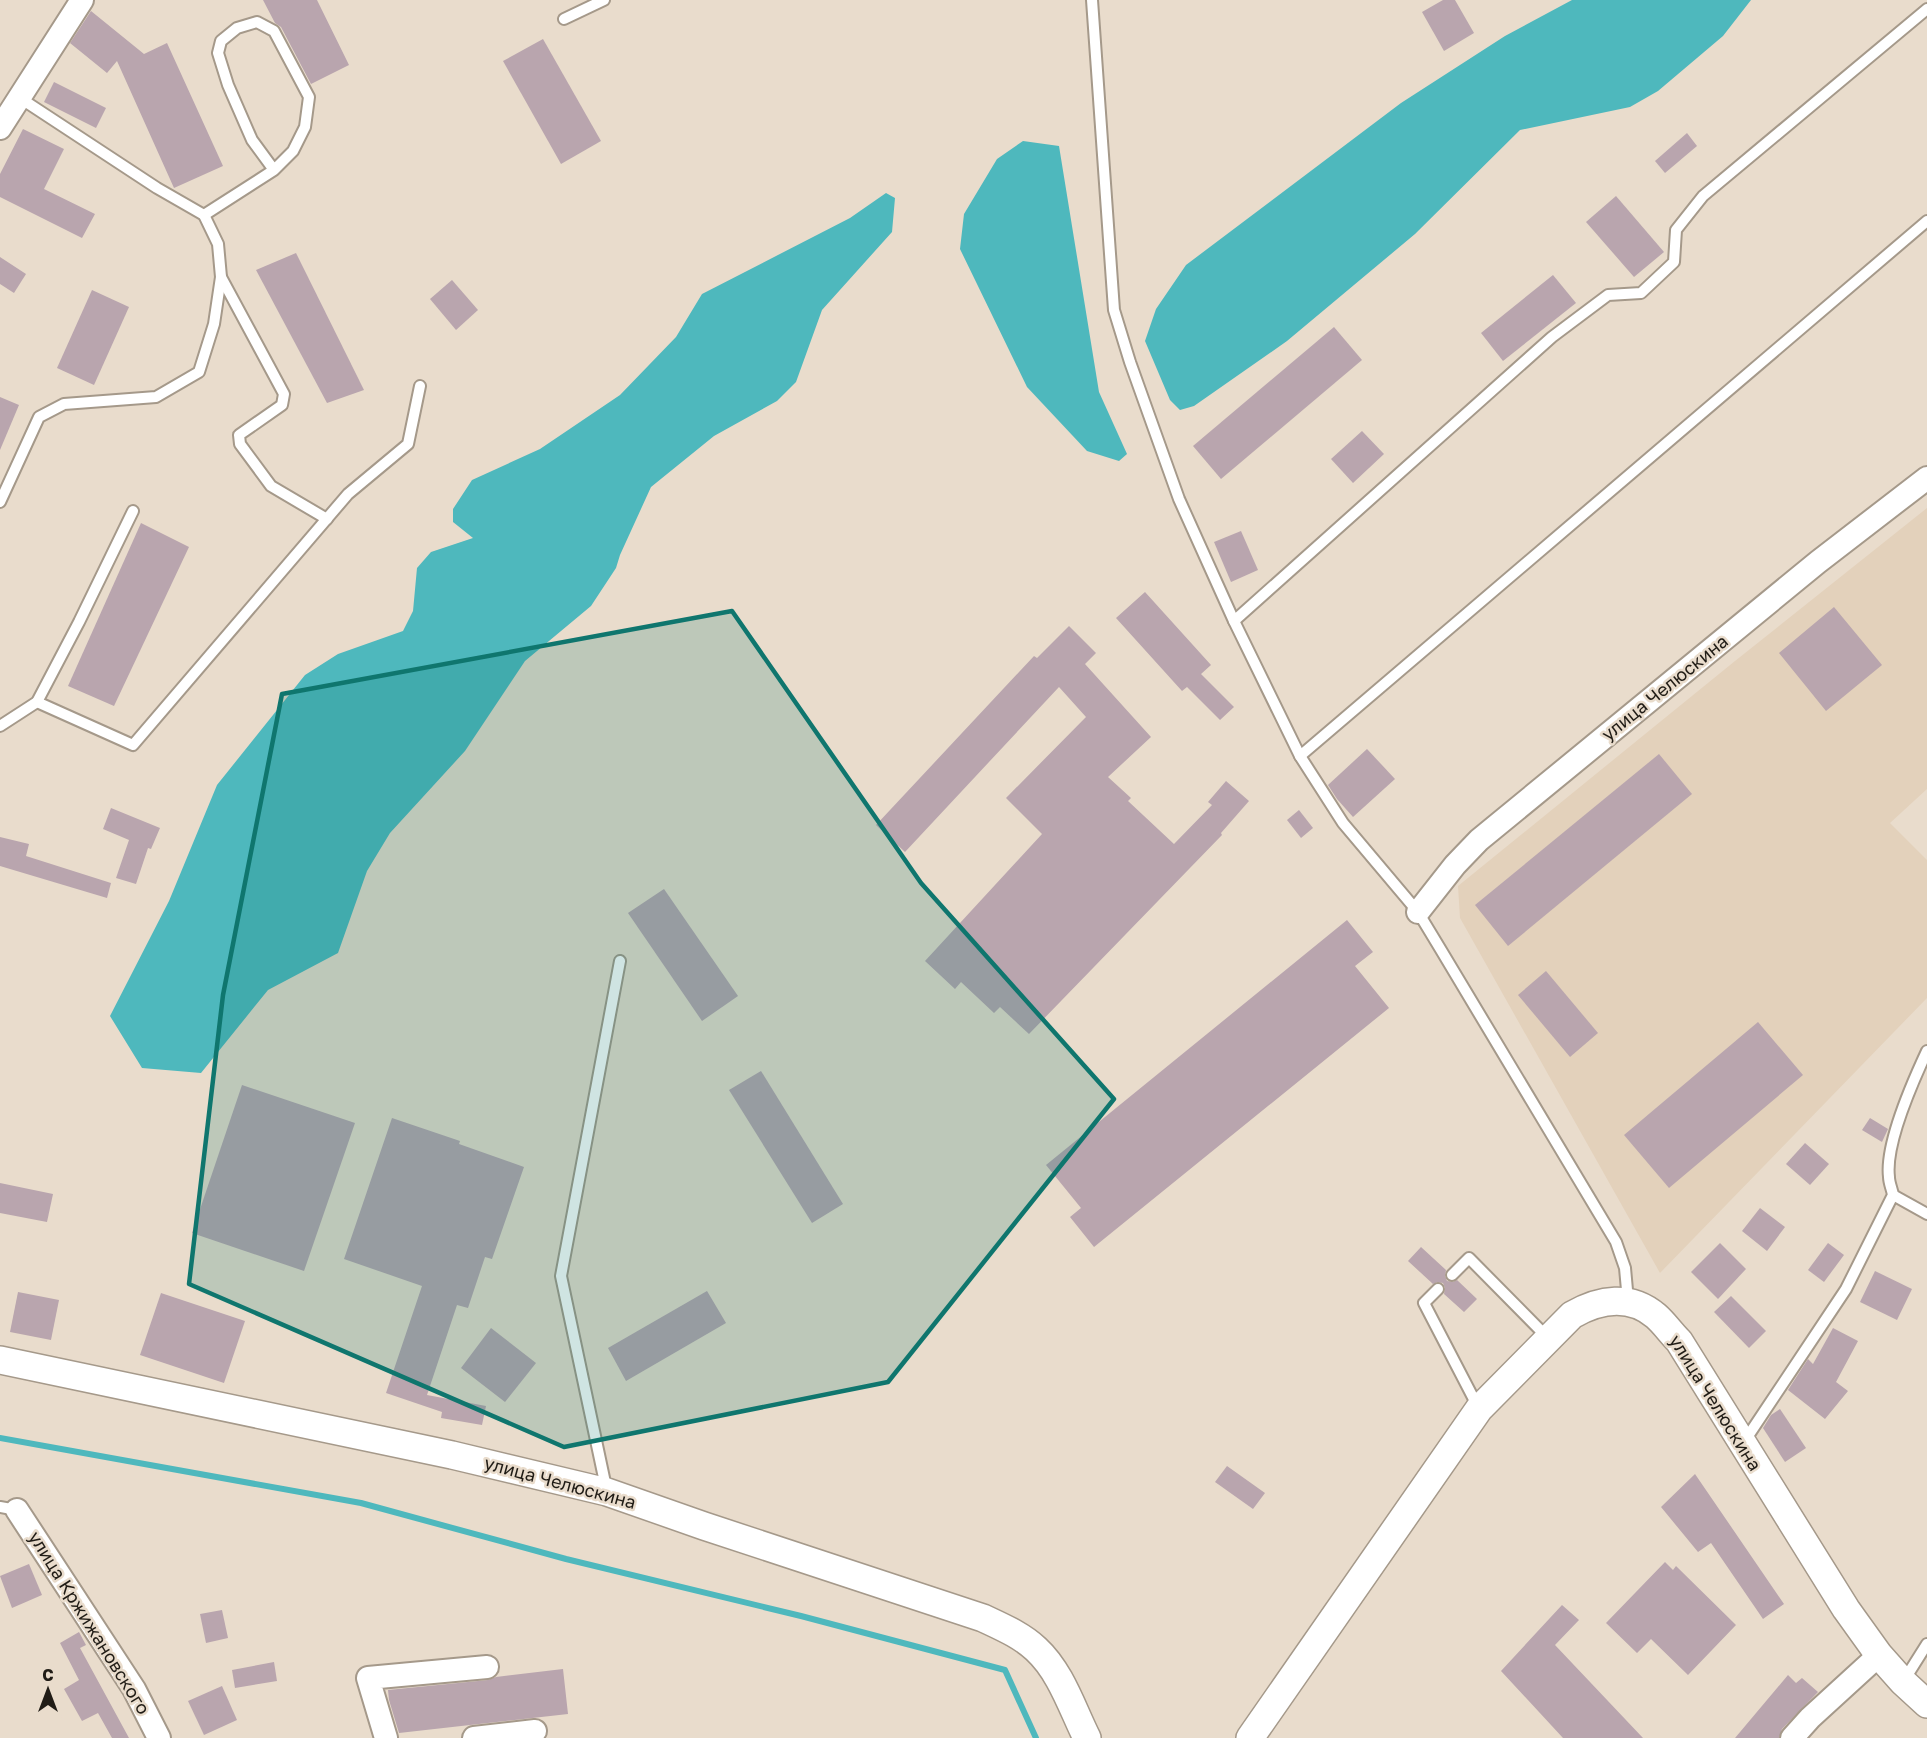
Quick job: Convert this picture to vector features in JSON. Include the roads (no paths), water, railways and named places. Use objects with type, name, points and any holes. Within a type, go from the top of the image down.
[{"type":"street","points":[[0,129],[82,0]]},
{"type":"street","name":"улица Челюскина","points":[[1418,912],[1455,865],[1479,840],[1818,562],[1927,478]]},
{"type":"street","name":"улица Челюскина","points":[[1250,1738],[1479,1409],[1572,1315],[1588,1306],[1607,1300],[1642,1306],[1657,1317],[1678,1341],[1846,1610],[1879,1655],[1927,1704]]},
{"type":"street","name":"улица Челюскина","points":[[0,1360],[452,1455],[607,1492],[983,1618],[1011,1631],[1036,1649],[1056,1674],[1087,1738]]},
{"type":"street","name":"улица Кржижановского","points":[[8,1508],[134,1689],[159,1738]]},
{"type":"street","points":[[1792,1738],[1810,1718],[1879,1655]]},
{"type":"street","points":[[386,1738],[368,1678],[487,1667]]},
{"type":"street","points":[[474,1738],[534,1731]]},
{"type":"lane","points":[[564,19],[604,0]]},
{"type":"lane","points":[[1092,0],[1114,310],[1179,499],[1234,621],[1300,756],[1343,823],[1418,912],[1616,1242],[1625,1268],[1628,1303]]},
{"type":"lane","points":[[1234,621],[1552,337],[1608,295],[1641,293],[1674,262],[1676,230],[1703,196],[1927,9]]},
{"type":"lane","points":[[204,215],[274,170],[293,151],[305,127],[309,97],[274,31],[257,22],[237,28],[221,41],[218,53],[228,85],[252,140],[274,170]]},
{"type":"lane","points":[[0,502],[39,417],[64,404],[156,397],[199,372],[214,324],[221,277],[218,244],[204,215],[157,188],[20,98]]},
{"type":"lane","points":[[1300,756],[1927,221]]},
{"type":"lane","points":[[221,277],[284,394],[282,405],[239,435],[240,444],[271,486],[327,519]]},
{"type":"lane","points":[[37,702],[133,745],[348,494],[408,444],[420,386]]},
{"type":"lane","points":[[0,726],[37,702],[133,511]]},
{"type":"lane","points":[[607,1492],[561,1276],[620,961]]},
{"type":"lane","points":[[1742,1445],[1846,1289],[1893,1195],[1888,1178],[1889,1159],[1910,1087],[1927,1051]]},
{"type":"lane","points":[[1893,1195],[1927,1214]]},
{"type":"lane","points":[[1452,1275],[1469,1258],[1548,1338]]},
{"type":"lane","points":[[1438,1289],[1424,1303],[1479,1409]]},
{"type":"lane","points":[[1903,1682],[1927,1644]]},
{"type":"water","points":[[1572,0],[1751,0],[1723,36],[1658,91],[1630,107],[1520,130],[1415,234],[1287,341],[1194,406],[1180,410],[1170,400],[1145,341],[1156,309],[1186,265],[1401,103],[1505,36]]},
{"type":"water","points":[[1023,141],[1059,146],[1099,392],[1127,454],[1119,461],[1087,451],[1027,387],[960,249],[964,214],[997,159]]},
{"type":"water","points":[[886,193],[895,198],[892,232],[822,310],[796,382],[777,401],[714,436],[651,487],[616,568],[591,606],[525,661],[465,751],[390,833],[367,871],[338,953],[268,990],[201,1073],[142,1068],[110,1016],[169,901],[217,785],[305,675],[338,654],[403,631],[413,611],[417,568],[431,552],[473,538],[453,522],[453,509],[472,480],[540,449],[620,395],[676,337],[702,294],[850,218]]},
{"type":"waterway","points":[[0,1438],[361,1503],[566,1559],[801,1616],[1005,1670],[1036,1738]]}]
